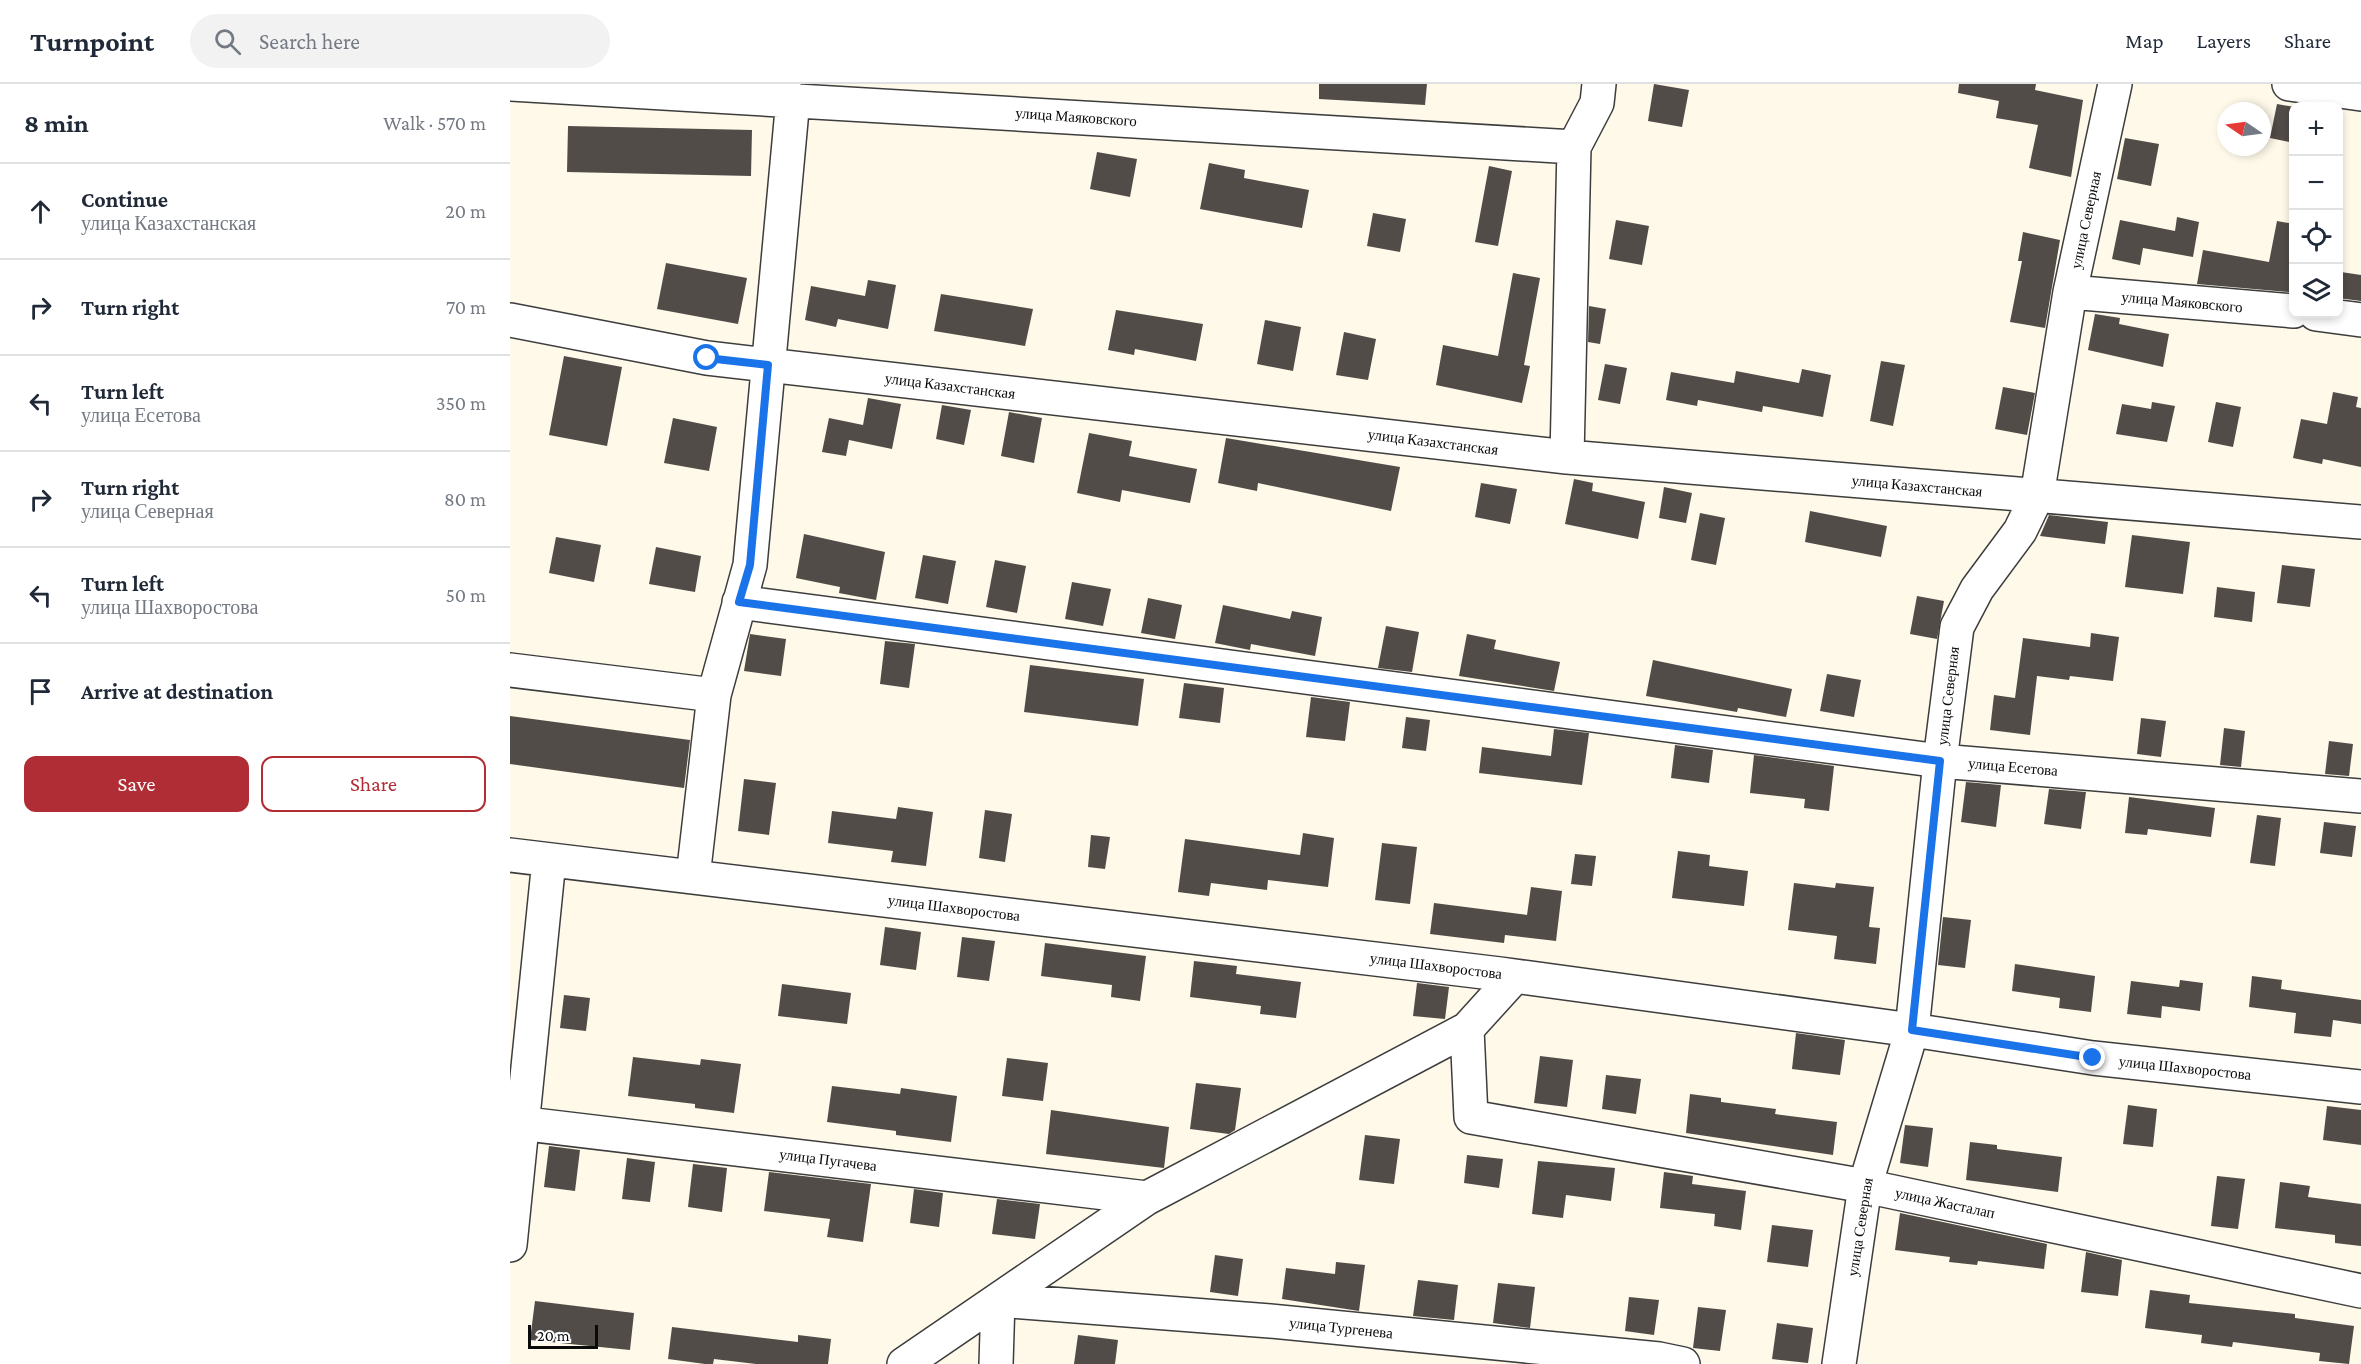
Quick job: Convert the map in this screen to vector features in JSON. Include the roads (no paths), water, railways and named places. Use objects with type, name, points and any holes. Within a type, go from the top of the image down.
[{"type":"street","name":"улица Маяковского","points":[[511,84],[578,85],[1574,147]]},
{"type":"street","points":[[1567,457],[1574,147],[1597,103],[1599,84]]},
{"type":"street","name":"улица Северная","points":[[1839,1364],[1865,1186],[1912,1030],[1940,761],[1957,627],[1977,589],[2020,531],[2037,496],[2070,292],[2115,84]]},
{"type":"street","points":[[2289,84],[2361,94]]},
{"type":"street","points":[[693,877],[714,695],[750,565],[793,99]]},
{"type":"street","name":"улица Маяковского","points":[[2070,292],[2289,311]]},
{"type":"street","points":[[2343,318],[2361,320]]},
{"type":"street","name":"улица Казахстанская","points":[[510,320],[707,358],[1567,457],[2361,522]]},
{"type":"street","name":"улица Есетова","points":[[739,602],[1940,761],[2361,796]]},
{"type":"street","points":[[510,670],[714,695]]},
{"type":"street","name":"улица Шахворостова","points":[[510,855],[1515,976],[1912,1030],[2093,1058],[2361,1087]]},
{"type":"street","points":[[510,1245],[517,1123],[549,860]]},
{"type":"street","points":[[904,1364],[1147,1198],[1467,1029],[1515,976]]},
{"type":"street","name":"улица Жасталап","points":[[1467,1029],[1471,1117],[1865,1186],[2361,1291]]},
{"type":"street","name":"улица Пугачева","points":[[517,1123],[1147,1198]]},
{"type":"street","points":[[996,1364],[998,1300]]},
{"type":"street","name":"улица Тургенева","points":[[998,1300],[1270,1321],[1659,1359],[1683,1364]]}]
